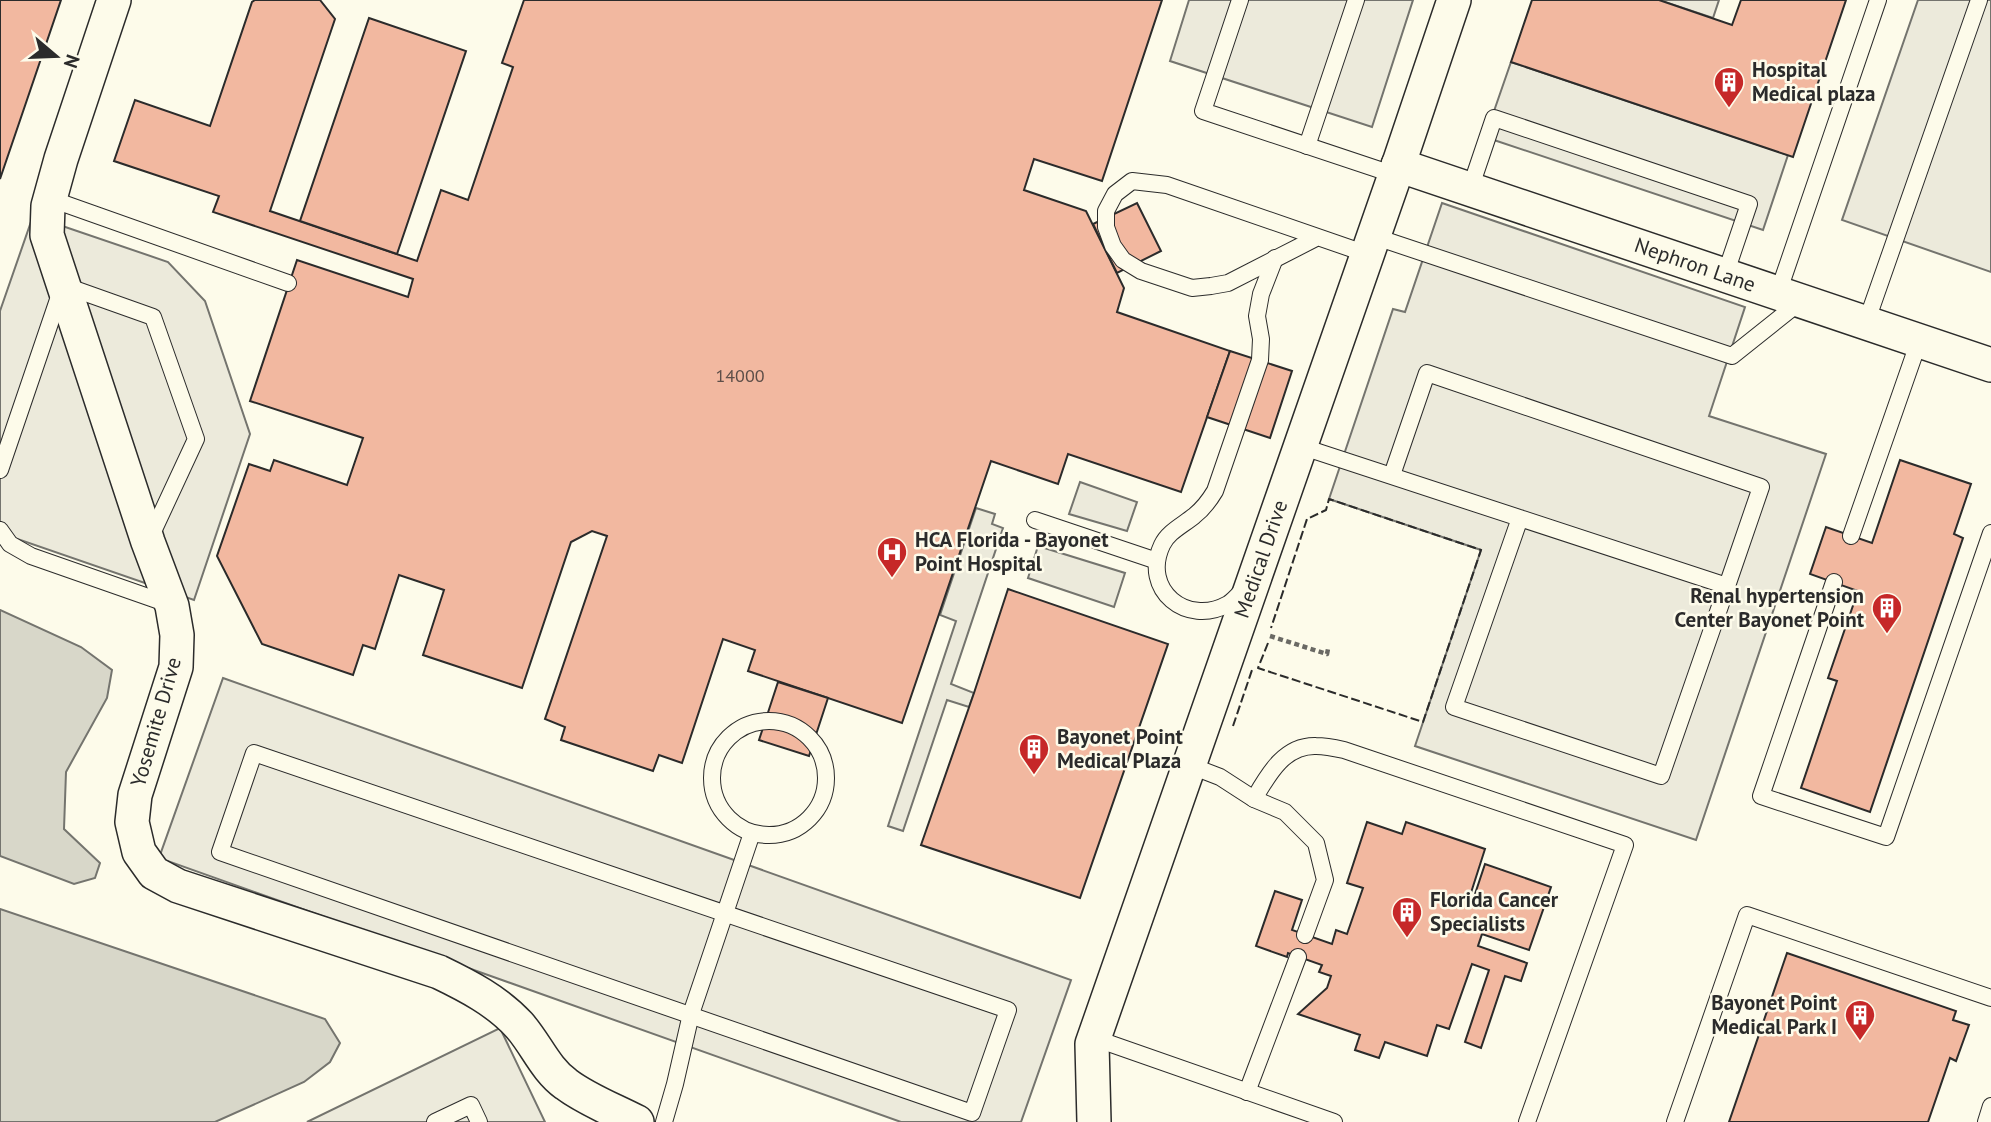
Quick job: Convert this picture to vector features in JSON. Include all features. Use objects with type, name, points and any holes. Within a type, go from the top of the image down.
[{"type":"street","name":"Yosemite Drive","points":[[114,0],[61,159],[48,206],[47,235],[148,542],[172,606],[177,635],[176,667],[135,794],[132,822],[139,852],[154,873],[178,886],[439,972],[467,986],[497,1005],[520,1027],[540,1057],[565,1083],[637,1122]]},
{"type":"street","name":"Medical Drive","points":[[1094,1122],[1092,1044],[1454,0]]},
{"type":"street","name":"Nephron Lane","points":[[1397,170],[1470,189],[1991,365]]},
{"type":"lane","points":[[1240,0],[1203,110],[1307,146],[1397,170]]},
{"type":"lane","points":[[1307,146],[1356,0]]},
{"type":"lane","points":[[1318,237],[1228,283],[1192,288],[1141,271],[1123,260],[1113,246],[1106,227],[1106,211],[1115,194],[1132,181],[1167,186],[1318,237],[1370,245],[1732,356],[1790,297],[1878,0]]},
{"type":"lane","points":[[1866,323],[1979,0]]},
{"type":"lane","points":[[1470,189],[1494,118],[1749,204],[1725,275]]},
{"type":"lane","points":[[51,199],[288,283]]},
{"type":"lane","points":[[1257,570],[1243,590],[1228,604],[1210,610],[1191,610],[1176,604],[1162,592],[1157,576],[1157,561],[1163,544],[1175,530],[1207,504],[1215,491],[1260,360],[1261,339],[1257,316],[1261,294],[1275,258]]},
{"type":"lane","points":[[0,470],[63,285],[153,317],[196,439],[148,542]]},
{"type":"lane","points":[[1851,536],[1919,341]]},
{"type":"lane","points":[[1392,475],[1427,373],[1761,487],[1661,776],[1454,707],[1520,518]]},
{"type":"lane","points":[[1300,446],[1727,586]]},
{"type":"lane","points":[[1035,520],[1157,561]]},
{"type":"lane","points":[[0,530],[10,544],[31,556],[172,606]]},
{"type":"lane","points":[[1834,582],[1760,796],[1886,837],[1991,533]]},
{"type":"lane","points":[[776,720],[794,726],[810,738],[821,754],[826,773],[824,792],[817,809],[804,823],[788,832],[770,835],[752,833],[735,825],[722,812],[714,795],[711,777],[715,759],[724,742],[739,729],[757,721],[776,720]]},
{"type":"lane","points":[[1254,799],[1271,770],[1290,752],[1313,745],[1344,750],[1625,845],[1527,1122]]},
{"type":"lane","points":[[254,753],[725,913],[1007,1010],[972,1113],[220,852],[254,753]]},
{"type":"lane","points":[[1189,765],[1220,777],[1254,799],[1285,813],[1316,843],[1325,880],[1305,935]]},
{"type":"lane","points":[[664,1122],[691,1014],[752,833]]},
{"type":"lane","points":[[1675,1122],[1747,915],[1991,998]]},
{"type":"lane","points":[[1247,1091],[1298,957]]},
{"type":"lane","points":[[1094,1038],[1334,1122]]},
{"type":"lane","points":[[435,1122],[471,1105],[479,1122]]},
{"type":"lane","points":[[1986,1122],[1991,1106]]},
{"type":"path","points":[[1268,636],[1327,654],[1328,649]]},
{"type":"shaded area","points":[[1189,0],[1413,0],[1372,127],[1170,61]]},
{"type":"shaded area","points":[[1659,0],[1719,0],[1713,18]]},
{"type":"shaded area","points":[[1918,0],[1991,0],[1991,272],[1842,220]]},
{"type":"shaded area","points":[[1511,62],[1788,155],[1763,230],[1485,137]]},
{"type":"shaded area","points":[[1442,203],[1745,307],[1709,416],[1826,454],[1696,840],[1415,746],[1481,550],[1329,499],[1393,309],[1405,312]]},
{"type":"shaded area","points":[[33,216],[168,262],[205,301],[250,434],[194,600],[0,533],[0,311]]},
{"type":"shaded area","points":[[1080,482],[1137,502],[1127,531],[1069,514]]},
{"type":"shaded area","points":[[976,508],[995,514],[992,524],[1003,528],[951,684],[974,693],[969,707],[947,700],[903,831],[888,826],[956,621],[940,615]]},
{"type":"shaded area","points":[[1038,546],[1125,573],[1114,607],[1028,578]]},
{"type":"shaded area","points":[[0,610],[81,647],[112,670],[107,698],[66,772],[64,829],[100,863],[95,878],[74,884],[0,856]]},
{"type":"shaded area","points":[[223,678],[1071,980],[1021,1122],[901,1122],[159,858]]},
{"type":"shaded area","points":[[0,909],[325,1019],[340,1043],[330,1062],[304,1082],[215,1122],[0,1122]]},
{"type":"shaded area","points":[[500,1028],[545,1122],[307,1122]]},
{"type":"building","points":[[0,0],[61,0],[0,179]]},
{"type":"building","points":[[320,0],[335,19],[270,211],[417,261],[441,190],[468,200],[513,67],[502,63],[524,0],[1162,0],[1102,181],[1034,159],[1024,190],[1086,211],[1124,288],[1117,312],[1230,351],[1181,492],[1068,454],[1058,484],[991,461],[902,723],[748,671],[755,650],[723,639],[682,763],[659,755],[653,771],[561,740],[565,727],[545,719],[607,536],[592,531],[571,542],[522,688],[423,655],[444,590],[399,575],[375,649],[363,645],[353,675],[262,644],[217,556],[249,464],[270,471],[274,460],[347,485],[363,438],[250,401],[297,260],[408,297],[413,279],[213,212],[219,196],[114,161],[135,100],[210,126],[252,2]]},
{"type":"building","name":"Hospital Medical plaza","points":[[1532,0],[1659,0],[1732,25],[1741,0],[1846,0],[1793,157],[1511,62]]},
{"type":"building","points":[[369,18],[466,51],[397,254],[300,221]]},
{"type":"building","points":[[1137,203],[1161,251],[1117,273],[1093,224]]},
{"type":"building","points":[[1230,351],[1292,371],[1270,438],[1207,417]]},
{"type":"building","name":"Renal hypertension Center Bayonet Point","points":[[1900,460],[1971,484],[1954,534],[1963,538],[1870,812],[1801,788],[1837,681],[1828,678],[1858,591],[1810,574],[1826,527],[1872,543]]},
{"type":"building","name":"Bayonet Point Medical Plaza","points":[[1008,589],[1168,644],[1080,898],[921,845]]},
{"type":"building","points":[[778,682],[828,698],[809,756],[759,740]]},
{"type":"building","name":"Florida Cancer Specialists","points":[[1367,822],[1402,834],[1406,822],[1485,849],[1469,899],[1473,900],[1485,864],[1551,887],[1529,950],[1482,934],[1478,946],[1527,963],[1521,981],[1505,976],[1481,1048],[1465,1042],[1489,970],[1472,964],[1449,1029],[1437,1025],[1427,1056],[1385,1042],[1379,1058],[1355,1050],[1360,1035],[1298,1014],[1327,988],[1331,976],[1319,972],[1322,965],[1288,953],[1287,957],[1256,946],[1275,891],[1302,900],[1292,930],[1332,944],[1336,930],[1347,934],[1363,888],[1347,883]]},
{"type":"building","name":"Bayonet Point Medical Park I","points":[[1787,953],[1956,1011],[1953,1020],[1969,1025],[1956,1061],[1950,1058],[1928,1122],[1729,1122]]},
{"type":"fence","points":[[1268,643],[1258,668],[1423,722],[1481,550],[1329,499],[1326,510],[1307,519],[1271,628]]},
{"type":"fence","points":[[1233,726],[1252,670]]},
{"type":"place","name":"Hospital Medical plaza","points":[[1729,109]]},
{"type":"place","name":"HCA Florida - Bayonet Point Hospital","points":[[892,579]]},
{"type":"place","name":"Renal hypertension Center Bayonet Point","points":[[1887,635]]},
{"type":"place","name":"Bayonet Point Medical Plaza","points":[[1034,776]]},
{"type":"place","name":"Florida Cancer Specialists","points":[[1407,939]]},
{"type":"place","name":"Bayonet Point Medical Park I","points":[[1860,1042]]}]
